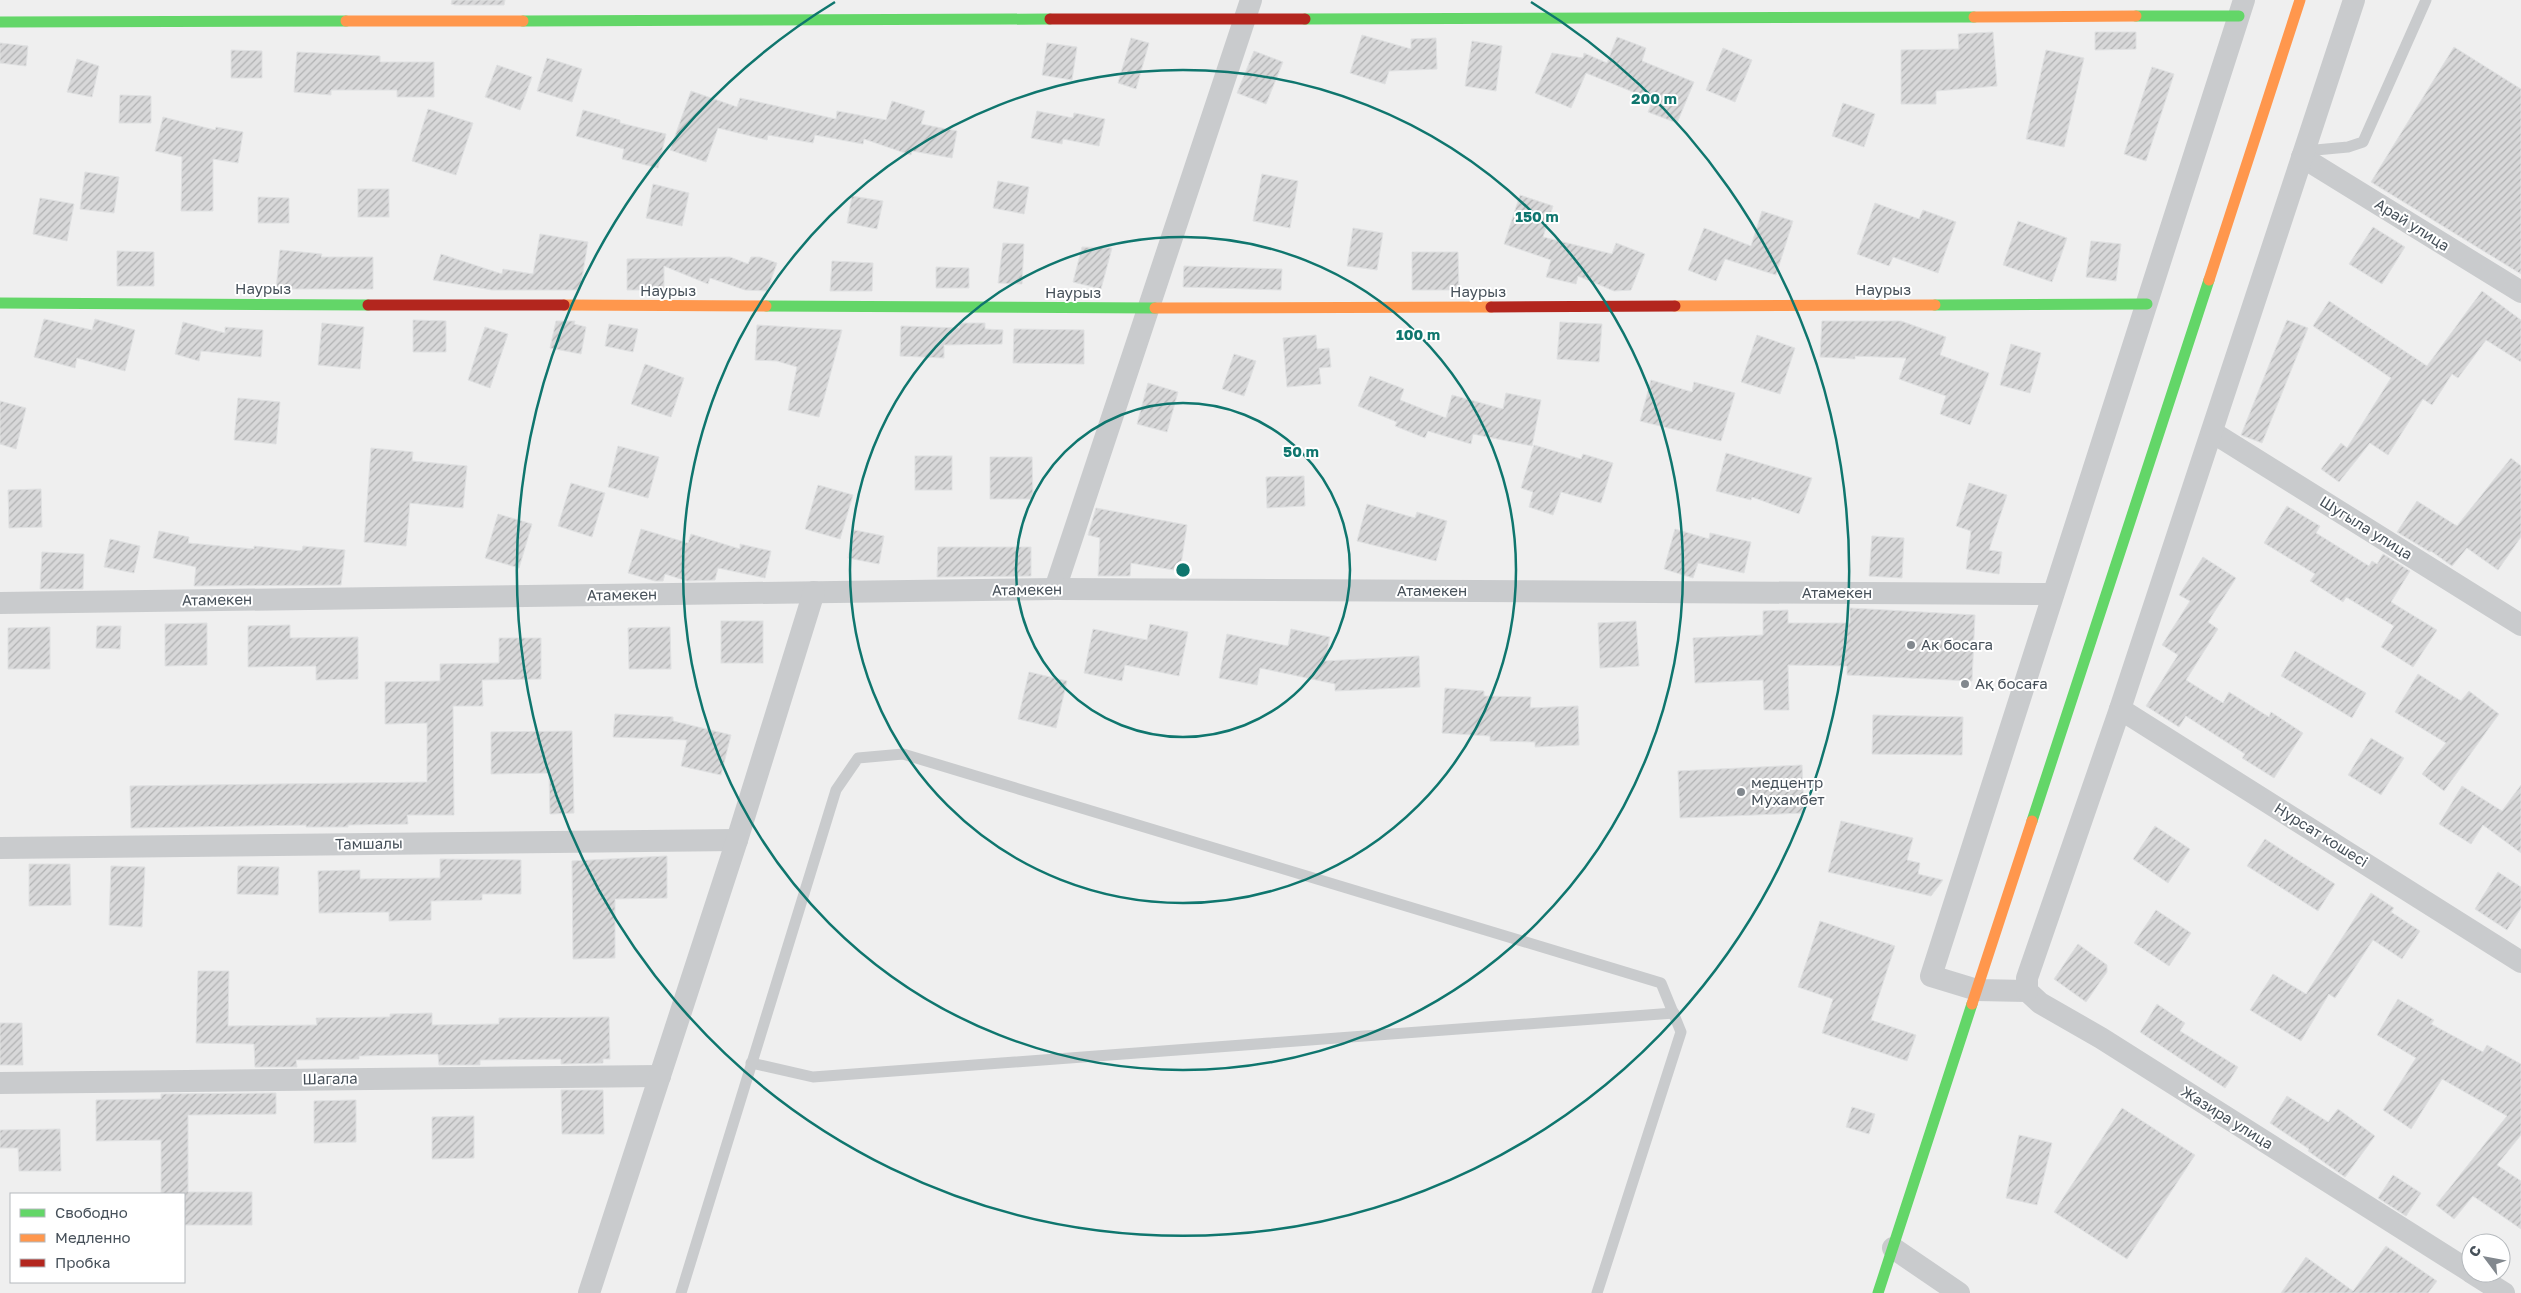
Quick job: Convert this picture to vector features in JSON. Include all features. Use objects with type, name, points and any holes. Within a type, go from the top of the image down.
[{"type":"street","points":[[1878,1293],[2300,0]]},
{"type":"street","points":[[0,22],[1248,10],[2242,8],[1931,976],[1977,990],[2028,992],[2030,972],[2120,709],[2354,0]]},
{"type":"street","points":[[1055,589],[1248,10]]},
{"type":"street","name":"Арай улица","points":[[2304,154],[2521,292]]},
{"type":"street","name":"Наурыз","points":[[0,303],[1150,308],[2147,304]]},
{"type":"street","name":"Шугыла улица","points":[[2212,432],[2521,625]]},
{"type":"street","name":"Атамекен","points":[[0,603],[1055,589],[2053,594]]},
{"type":"street","points":[[590,1293],[737,840],[814,592]]},
{"type":"street","name":"Нурсат кошесi","points":[[2120,709],[2521,962]]},
{"type":"street","name":"Тамшалы","points":[[0,848],[737,840]]},
{"type":"street","name":"Жазира улица","points":[[2028,992],[2040,1003],[2101,1038],[2461,1266]]},
{"type":"street","name":"Шагала","points":[[0,1083],[660,1076]]},
{"type":"street","points":[[1893,1248],[1959,1293]]},
{"type":"street","name":"Жазира улица","points":[[2488,1283],[2504,1293]]},
{"type":"lane","points":[[2304,154],[2348,147],[2363,142],[2426,0]]},
{"type":"lane","points":[[681,1293],[836,790],[858,758],[903,754],[1661,983],[1681,1032],[1597,1293]]},
{"type":"lane","points":[[751,1062],[813,1077],[1674,1013]]},
{"type":"building","points":[[452,0],[505,0],[504,5],[455,5],[451,4]]},
{"type":"building","points":[[1993,32],[1997,86],[1936,91],[1936,104],[1901,104],[1901,50],[1959,49],[1958,34]]},
{"type":"building","points":[[2095,32],[2136,32],[2136,49],[2095,50]]},
{"type":"building","points":[[1362,35],[1411,49],[1411,39],[1436,38],[1437,69],[1389,71],[1385,84],[1350,73]]},
{"type":"building","points":[[1617,37],[1646,48],[1642,61],[1694,82],[1677,123],[1648,112],[1653,100],[1586,73],[1571,108],[1535,93],[1552,53],[1583,58],[1584,53],[1607,63]]},
{"type":"building","points":[[1131,38],[1149,43],[1136,89],[1118,83]]},
{"type":"building","points":[[1472,41],[1502,46],[1496,91],[1465,86]]},
{"type":"building","points":[[0,43],[28,46],[26,66],[0,63]]},
{"type":"building","points":[[1047,43],[1077,47],[1072,80],[1042,75]]},
{"type":"building","points":[[2454,47],[2521,89],[2521,274],[2371,182]]},
{"type":"building","points":[[1723,48],[1752,60],[1735,102],[1706,90]]},
{"type":"building","points":[[231,50],[262,51],[262,78],[231,78]]},
{"type":"building","points":[[2046,50],[2084,58],[2064,147],[2026,139]]},
{"type":"building","points":[[1254,51],[1283,62],[1266,104],[1237,93]]},
{"type":"building","points":[[297,52],[380,56],[380,62],[434,62],[434,97],[397,97],[397,90],[331,90],[331,95],[294,92]]},
{"type":"building","points":[[547,58],[582,69],[572,102],[537,91]]},
{"type":"building","points":[[77,59],[99,66],[92,97],[67,92]]},
{"type":"building","points":[[497,65],[532,77],[520,110],[485,97]]},
{"type":"building","points":[[2152,67],[2174,74],[2146,161],[2124,154]]},
{"type":"building","points":[[691,91],[737,107],[740,98],[836,119],[837,111],[886,120],[892,101],[925,111],[921,124],[957,131],[952,158],[912,151],[911,155],[864,139],[863,144],[815,135],[813,143],[768,135],[767,140],[718,128],[706,162],[670,150]]},
{"type":"building","points":[[120,95],[151,96],[151,123],[119,123]]},
{"type":"building","points":[[1843,103],[1875,114],[1864,147],[1832,136]]},
{"type":"building","points":[[428,109],[473,123],[456,175],[412,161]]},
{"type":"building","points":[[583,110],[620,120],[620,123],[666,134],[658,168],[622,159],[624,149],[576,136]]},
{"type":"building","points":[[1037,111],[1073,118],[1074,113],[1105,119],[1099,146],[1063,139],[1062,144],[1031,138]]},
{"type":"building","points":[[163,117],[215,130],[216,127],[243,132],[238,163],[213,159],[213,211],[181,211],[182,157],[155,151]]},
{"type":"building","points":[[85,172],[119,177],[114,213],[80,209]]},
{"type":"building","points":[[1262,174],[1298,181],[1290,228],[1253,221]]},
{"type":"building","points":[[998,181],[1029,187],[1024,214],[993,208]]},
{"type":"building","points":[[653,184],[689,193],[682,226],[646,218]]},
{"type":"building","points":[[358,189],[389,189],[389,217],[358,217]]},
{"type":"building","points":[[1520,195],[1553,206],[1543,237],[1612,254],[1616,243],[1645,254],[1631,290],[1614,291],[1578,276],[1576,284],[1546,277],[1551,260],[1504,244]]},
{"type":"building","points":[[852,196],[883,201],[877,229],[847,223]]},
{"type":"building","points":[[258,197],[289,198],[289,223],[258,223]]},
{"type":"building","points":[[40,198],[74,204],[67,241],[33,234]]},
{"type":"building","points":[[1875,203],[1919,219],[1923,210],[1956,222],[1938,273],[1893,257],[1889,266],[1857,254]]},
{"type":"building","points":[[1762,211],[1793,221],[1776,275],[1725,259],[1716,281],[1688,270],[1704,228],[1751,246]]},
{"type":"building","points":[[2018,221],[2067,238],[2052,282],[2003,265]]},
{"type":"building","points":[[2373,227],[2405,247],[2382,284],[2349,264]]},
{"type":"building","points":[[1353,228],[1383,233],[1377,270],[1347,266]]},
{"type":"building","points":[[540,234],[588,242],[580,290],[492,290],[433,280],[441,254],[502,274],[503,269],[533,274]]},
{"type":"building","points":[[2091,241],[2121,244],[2116,281],[2086,277]]},
{"type":"building","points":[[1003,243],[1024,244],[1022,284],[998,283]]},
{"type":"building","points":[[1082,247],[1112,248],[1101,289],[1073,282]]},
{"type":"building","points":[[280,250],[322,254],[321,257],[373,257],[373,289],[276,289]]},
{"type":"building","points":[[117,251],[154,252],[154,286],[117,286]]},
{"type":"building","points":[[1412,252],[1458,252],[1459,290],[1412,290]]},
{"type":"building","points":[[730,257],[748,264],[751,257],[760,257],[777,263],[767,291],[745,290],[710,278],[708,284],[664,266],[664,290],[627,290],[627,259]]},
{"type":"building","points":[[832,261],[873,263],[872,291],[830,291]]},
{"type":"building","points":[[1184,266],[1282,269],[1281,290],[1183,287]]},
{"type":"building","points":[[936,267],[969,268],[969,288],[936,288]]},
{"type":"building","points":[[2482,291],[2521,320],[2521,362],[2486,340],[2458,378],[2452,374],[2432,405],[2423,399],[2388,455],[2370,443],[2339,482],[2321,469],[2341,443],[2347,448],[2391,378],[2313,326],[2329,301],[2427,366]]},
{"type":"building","points":[[44,319],[92,330],[95,319],[135,330],[125,371],[77,358],[75,368],[34,357]]},
{"type":"building","points":[[413,320],[446,321],[446,352],[413,352]]},
{"type":"building","points":[[2287,320],[2308,328],[2262,443],[2241,435]]},
{"type":"building","points":[[556,321],[575,321],[574,324],[586,327],[581,354],[550,348]]},
{"type":"building","points":[[1822,321],[1901,321],[1946,337],[1940,355],[1989,373],[1970,425],[1940,414],[1946,396],[1899,379],[1906,358],[1855,356],[1855,359],[1820,357]]},
{"type":"building","points":[[183,322],[225,333],[225,327],[263,330],[261,357],[201,351],[199,361],[175,354]]},
{"type":"building","points":[[1560,322],[1602,324],[1599,362],[1557,359]]},
{"type":"building","points":[[322,323],[364,327],[360,369],[318,365]]},
{"type":"building","points":[[959,323],[985,323],[985,329],[1003,330],[1002,344],[944,345],[944,358],[900,356],[901,326],[960,328]]},
{"type":"building","points":[[609,324],[638,329],[633,352],[605,346]]},
{"type":"building","points":[[757,325],[842,330],[819,417],[788,410],[797,367],[777,361],[755,360]]},
{"type":"building","points":[[485,327],[508,334],[490,388],[468,380]]},
{"type":"building","points":[[1014,329],[1084,330],[1084,364],[1013,363]]},
{"type":"building","points":[[1316,335],[1317,349],[1329,348],[1331,367],[1319,368],[1321,384],[1287,387],[1283,338]]},
{"type":"building","points":[[1757,335],[1795,348],[1780,394],[1741,382]]},
{"type":"building","points":[[2011,344],[2041,353],[2030,393],[2000,385]]},
{"type":"building","points":[[1234,354],[1256,361],[1244,396],[1222,389]]},
{"type":"building","points":[[645,364],[684,378],[671,417],[631,404]]},
{"type":"building","points":[[1370,376],[1404,389],[1400,400],[1446,418],[1452,395],[1503,409],[1506,393],[1541,400],[1532,446],[1473,434],[1471,444],[1428,431],[1425,438],[1395,426],[1397,422],[1358,406]]},
{"type":"building","points":[[1651,380],[1692,392],[1694,382],[1735,393],[1721,441],[1640,421]]},
{"type":"building","points":[[1148,383],[1178,392],[1167,432],[1137,424]]},
{"type":"building","points":[[238,398],[280,402],[276,444],[234,440]]},
{"type":"building","points":[[0,401],[26,408],[16,449],[0,444]]},
{"type":"building","points":[[1534,445],[1581,459],[1583,454],[1613,463],[1601,503],[1561,492],[1553,515],[1529,507],[1533,492],[1521,488]]},
{"type":"building","points":[[618,446],[659,457],[648,498],[608,487]]},
{"type":"building","points":[[371,448],[413,452],[412,461],[467,466],[463,508],[410,503],[406,546],[364,542]]},
{"type":"building","points":[[1726,453],[1812,478],[1799,514],[1752,497],[1751,500],[1716,491]]},
{"type":"building","points":[[915,456],[952,456],[952,490],[915,490]]},
{"type":"building","points":[[990,457],[1032,457],[1033,499],[990,499]]},
{"type":"building","points":[[2511,458],[2521,466],[2521,537],[2498,570],[2467,548],[2452,566],[2431,551],[2397,532],[2417,501],[2457,526]]},
{"type":"building","points":[[1304,476],[1305,506],[1267,508],[1266,477]]},
{"type":"building","points":[[571,483],[605,493],[592,537],[558,526]]},
{"type":"building","points":[[1969,483],[2007,495],[1989,550],[2002,552],[1999,574],[1966,569],[1971,531],[1956,526]]},
{"type":"building","points":[[818,485],[853,495],[840,539],[805,529]]},
{"type":"building","points":[[41,489],[42,527],[9,528],[8,490]]},
{"type":"building","points":[[1367,504],[1415,518],[1417,512],[1447,521],[1436,561],[1357,541]]},
{"type":"building","points":[[2287,506],[2320,526],[2316,533],[2369,566],[2372,561],[2377,564],[2383,554],[2410,571],[2391,602],[2437,630],[2413,667],[2381,647],[2394,626],[2346,597],[2343,602],[2310,581],[2315,574],[2264,543]]},
{"type":"building","points":[[1096,508],[1187,525],[1180,571],[1131,563],[1130,576],[1098,576],[1100,538],[1088,535]]},
{"type":"building","points":[[498,514],[532,524],[519,568],[485,558]]},
{"type":"building","points":[[641,529],[688,543],[691,534],[740,549],[740,544],[771,551],[765,578],[718,568],[715,580],[687,581],[665,574],[663,581],[655,581],[628,573]]},
{"type":"building","points":[[1675,529],[1709,539],[1710,533],[1751,542],[1744,573],[1698,563],[1693,578],[1664,569]]},
{"type":"building","points":[[854,530],[884,536],[879,564],[848,558]]},
{"type":"building","points":[[159,531],[189,537],[188,543],[254,549],[254,546],[302,551],[303,546],[345,550],[341,585],[194,586],[196,567],[153,558]]},
{"type":"building","points":[[1872,536],[1904,538],[1902,578],[1869,576]]},
{"type":"building","points":[[110,539],[140,546],[134,573],[104,567]]},
{"type":"building","points":[[938,547],[1031,547],[1031,576],[937,577]]},
{"type":"building","points":[[42,552],[84,554],[83,589],[40,589]]},
{"type":"building","points":[[2203,557],[2236,578],[2208,622],[2218,629],[2186,680],[2223,703],[2229,692],[2269,717],[2271,712],[2303,733],[2274,778],[2242,758],[2245,754],[2186,716],[2179,727],[2146,706],[2178,655],[2162,645],[2190,601],[2179,595]]},
{"type":"building","points":[[1850,608],[1975,615],[1972,681],[1847,675],[1847,666],[1788,665],[1789,710],[1764,710],[1763,680],[1695,683],[1693,638],[1763,635],[1763,611],[1788,610],[1788,623],[1850,623]]},
{"type":"building","points":[[721,621],[763,621],[763,663],[721,663]]},
{"type":"building","points":[[1636,621],[1639,666],[1600,668],[1598,623]]},
{"type":"building","points":[[207,623],[207,665],[165,666],[165,624]]},
{"type":"building","points":[[1150,624],[1188,632],[1179,676],[1125,665],[1122,681],[1084,673],[1093,629],[1147,640]]},
{"type":"building","points":[[290,625],[290,638],[358,637],[358,679],[316,680],[316,666],[248,667],[248,626]]},
{"type":"building","points":[[97,626],[121,626],[120,649],[96,648]]},
{"type":"building","points":[[50,627],[50,669],[8,669],[8,628]]},
{"type":"building","points":[[670,627],[671,669],[629,669],[628,628]]},
{"type":"building","points":[[1291,629],[1330,637],[1325,661],[1419,656],[1420,687],[1335,691],[1335,684],[1260,668],[1257,685],[1219,678],[1227,634],[1288,646]]},
{"type":"building","points":[[499,638],[541,638],[541,679],[482,680],[483,706],[453,706],[454,815],[407,815],[408,824],[348,825],[348,827],[306,827],[306,825],[131,828],[130,786],[427,782],[427,723],[385,724],[385,682],[440,681],[440,664],[499,663]]},
{"type":"building","points":[[2295,651],[2366,693],[2352,718],[2281,676]]},
{"type":"building","points":[[1029,672],[1067,681],[1056,728],[1018,719]]},
{"type":"building","points":[[2418,674],[2461,701],[2469,691],[2499,714],[2444,791],[2422,774],[2446,743],[2395,712]]},
{"type":"building","points":[[1445,688],[1484,691],[1484,696],[1531,697],[1530,708],[1578,706],[1579,745],[1535,747],[1535,742],[1490,741],[1490,736],[1442,733]]},
{"type":"building","points":[[615,714],[673,717],[673,721],[731,735],[721,775],[681,766],[687,740],[613,737]]},
{"type":"building","points":[[1873,715],[1963,717],[1962,755],[1872,754]]},
{"type":"building","points":[[572,731],[574,813],[550,814],[549,773],[491,774],[491,732]]},
{"type":"building","points":[[2371,738],[2404,758],[2381,795],[2348,775]]},
{"type":"building","name":"медцентр Мухамбет","points":[[1802,765],[1804,813],[1680,818],[1678,771]]},
{"type":"building","points":[[2521,785],[2521,853],[2483,825],[2471,844],[2439,824],[2462,786],[2502,811]]},
{"type":"building","points":[[1841,821],[1913,838],[1907,860],[1920,863],[1918,874],[1943,880],[1931,896],[1828,872]]},
{"type":"building","points":[[2155,826],[2190,849],[2168,883],[2133,859]]},
{"type":"building","points":[[2265,839],[2335,884],[2318,911],[2247,866]]},
{"type":"building","points":[[667,856],[667,898],[615,899],[615,958],[573,959],[572,861]]},
{"type":"building","points":[[440,859],[521,860],[521,894],[482,894],[482,900],[431,901],[431,920],[389,921],[389,912],[319,913],[318,871],[360,870],[360,879],[440,878]]},
{"type":"building","points":[[29,864],[70,864],[71,905],[29,906]]},
{"type":"building","points":[[111,866],[145,867],[142,927],[109,925]]},
{"type":"building","points":[[238,866],[279,867],[278,895],[237,894]]},
{"type":"building","points":[[2498,872],[2521,887],[2521,908],[2507,930],[2475,909]]},
{"type":"building","points":[[2371,893],[2394,908],[2391,912],[2420,931],[2402,959],[2373,940],[2335,998],[2329,994],[2301,1041],[2250,1010],[2273,974],[2306,994]]},
{"type":"building","points":[[2156,910],[2191,933],[2169,966],[2134,943]]},
{"type":"building","points":[[1820,921],[1895,946],[1871,1020],[1916,1035],[1907,1061],[1822,1033],[1833,999],[1798,987]]},
{"type":"building","points":[[2078,944],[2107,965],[2107,972],[2086,1002],[2054,979]]},
{"type":"building","points":[[198,971],[229,971],[228,1026],[317,1025],[316,1018],[390,1017],[390,1014],[432,1013],[432,1025],[499,1024],[499,1018],[609,1017],[610,1059],[603,1059],[603,1063],[561,1064],[561,1059],[480,1060],[480,1065],[439,1065],[438,1054],[359,1056],[359,1059],[296,1060],[297,1067],[255,1067],[254,1044],[196,1043]]},
{"type":"building","points":[[2398,999],[2434,1020],[2431,1024],[2483,1052],[2487,1045],[2521,1064],[2521,1135],[2497,1165],[2521,1181],[2521,1229],[2473,1196],[2454,1219],[2436,1205],[2507,1116],[2442,1079],[2411,1129],[2383,1110],[2416,1058],[2377,1035]]},
{"type":"building","points":[[2157,1004],[2185,1023],[2180,1031],[2238,1067],[2225,1088],[2140,1032]]},
{"type":"building","points":[[0,1023],[22,1023],[23,1065],[0,1065]]},
{"type":"building","points":[[561,1090],[603,1090],[604,1134],[562,1134]]},
{"type":"building","points":[[276,1093],[276,1114],[188,1115],[188,1192],[252,1192],[252,1225],[185,1225],[185,1193],[161,1193],[161,1140],[96,1141],[96,1100],[161,1099],[161,1094]]},
{"type":"building","points":[[2287,1096],[2328,1122],[2338,1109],[2375,1136],[2345,1177],[2308,1151],[2309,1149],[2270,1123]]},
{"type":"building","points":[[356,1100],[356,1142],[314,1143],[314,1101]]},
{"type":"building","points":[[1852,1107],[1875,1114],[1869,1134],[1846,1127]]},
{"type":"building","points":[[2122,1108],[2195,1155],[2127,1259],[2054,1212]]},
{"type":"building","points":[[474,1116],[474,1158],[432,1159],[432,1117]]},
{"type":"building","points":[[60,1129],[61,1171],[19,1171],[18,1148],[0,1148],[0,1130]]},
{"type":"building","points":[[2019,1135],[2052,1143],[2037,1205],[2006,1198]]},
{"type":"building","points":[[2393,1175],[2421,1193],[2406,1216],[2378,1198]]},
{"type":"building","points":[[2386,1246],[2437,1281],[2428,1293],[2281,1293],[2306,1257],[2353,1291]]},
{"type":"traffic: fast","points":[[2136,16],[2239,16]]},
{"type":"traffic: fast","points":[[1305,19],[1974,17]]},
{"type":"traffic: fast","points":[[523,21],[1050,19]]},
{"type":"traffic: fast","points":[[0,22],[346,21]]},
{"type":"traffic: fast","points":[[2032,821],[2209,280]]},
{"type":"traffic: fast","points":[[0,303],[368,305]]},
{"type":"traffic: fast","points":[[1935,305],[2147,304]]},
{"type":"traffic: fast","points":[[766,306],[1155,308]]},
{"type":"traffic: fast","points":[[1878,1293],[1972,1004]]},
{"type":"traffic: slow","points":[[2209,280],[2300,0]]},
{"type":"traffic: slow","points":[[1974,17],[2136,16]]},
{"type":"traffic: slow","points":[[346,21],[523,21]]},
{"type":"traffic: slow","points":[[564,305],[766,306]]},
{"type":"traffic: slow","points":[[1675,306],[1935,305]]},
{"type":"traffic: slow","points":[[1155,308],[1491,307]]},
{"type":"traffic: slow","points":[[1972,1004],[2032,821]]},
{"type":"traffic: jam","points":[[1050,19],[1305,19]]},
{"type":"traffic: jam","points":[[368,305],[564,305]]},
{"type":"traffic: jam","points":[[1491,307],[1675,306]]},
{"type":"place","name":"Ак босага","points":[[1911,645]]},
{"type":"place","name":"Ақ босаға","points":[[1965,684]]},
{"type":"place","name":"медцентр Мухамбет","points":[[1741,792]]}]
